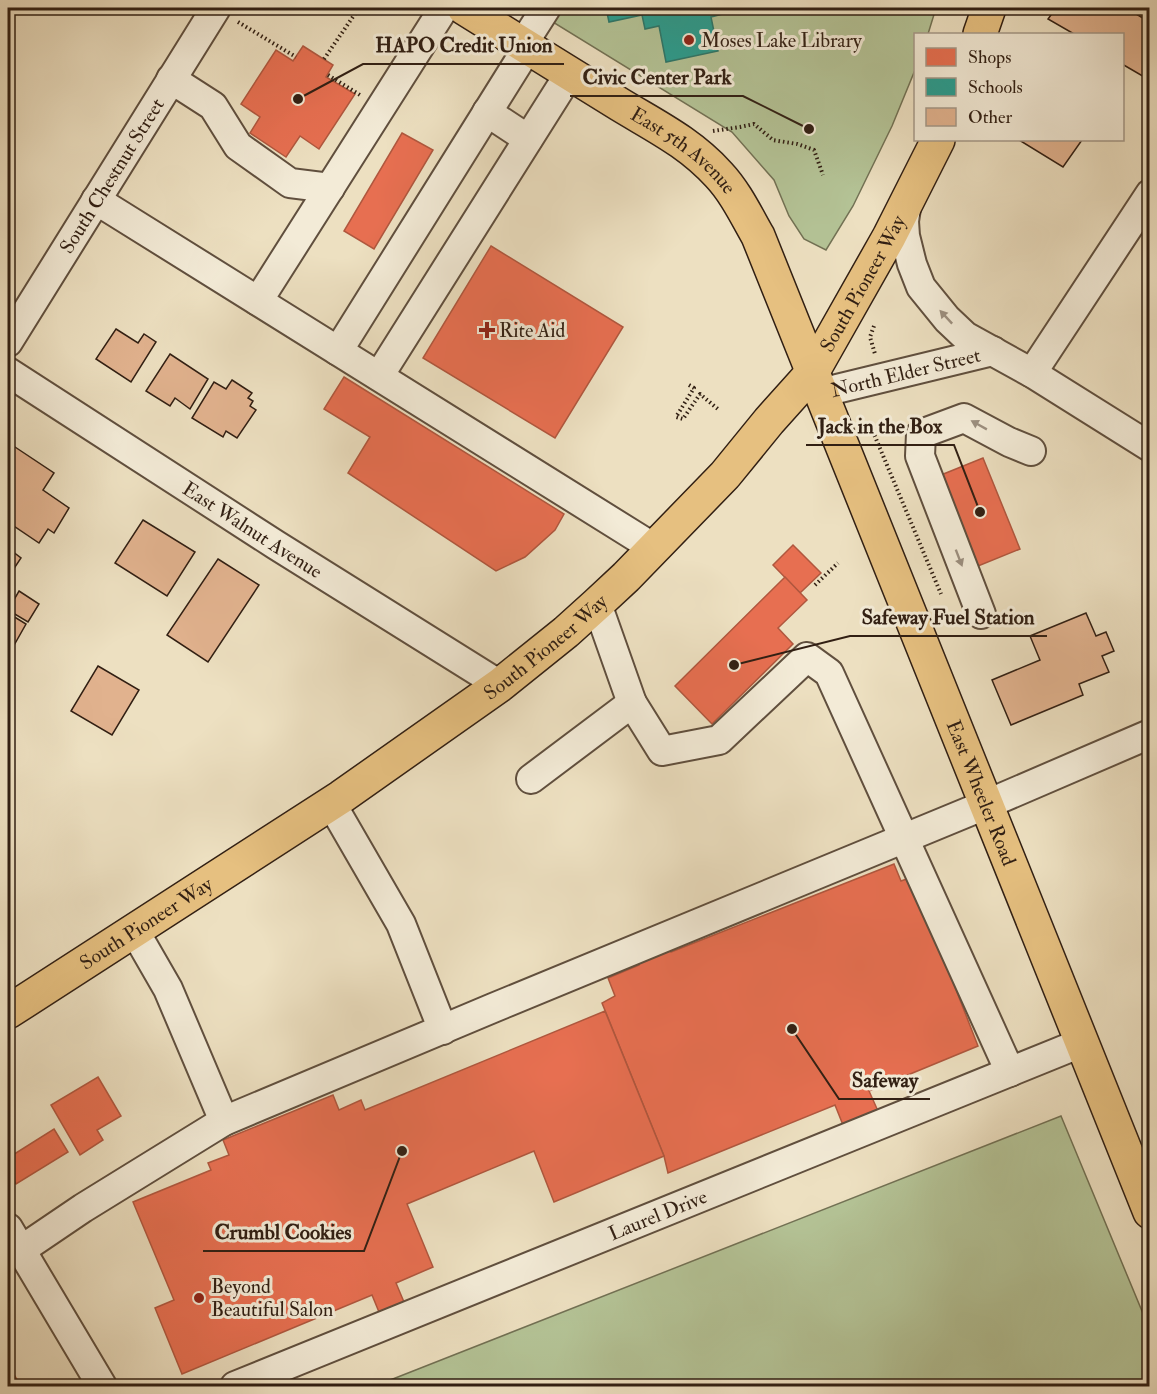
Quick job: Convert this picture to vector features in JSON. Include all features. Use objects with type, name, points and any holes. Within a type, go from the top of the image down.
[{"type":"main road","name":"East 5th Avenue","points":[[464,8],[672,135],[695,152],[720,176],[758,236],[816,383]]},
{"type":"main road","points":[[980,33],[989,8]]},
{"type":"main road","name":"South Pioneer Way","points":[[8,1012],[331,803],[500,684],[566,632],[597,603],[725,475],[769,421],[816,383],[937,141]]},
{"type":"main road","name":"East Wheeler Road","points":[[816,383],[1147,1201]]},
{"type":"street","points":[[258,301],[444,8]]},
{"type":"street","points":[[338,351],[488,112],[546,8]]},
{"type":"street","name":"South Chestnut Street","points":[[8,342],[171,79],[224,13]]},
{"type":"street","points":[[379,376],[570,73]]},
{"type":"street","points":[[171,79],[213,106],[238,146],[290,183],[330,188]]},
{"type":"street","points":[[488,112],[528,139]]},
{"type":"street","points":[[1032,373],[1149,194]]},
{"type":"street","points":[[96,200],[654,548]]},
{"type":"street","points":[[906,202],[905,236],[912,264],[921,287],[947,319],[965,336],[1032,373],[1149,447]]},
{"type":"street","name":"North Elder Street","points":[[816,383],[993,351]]},
{"type":"street","name":"East Walnut Avenue","points":[[8,372],[276,545],[500,684]]},
{"type":"street","points":[[981,614],[920,456],[921,434],[964,418],[1009,442],[1031,450]]},
{"type":"street","points":[[597,603],[632,703],[662,751],[719,740],[807,657],[829,673],[1010,1072]]},
{"type":"street","points":[[531,779],[632,703]]},
{"type":"street","points":[[102,1386],[14,1239],[83,1208],[224,1121],[985,805],[1149,734]]},
{"type":"street","points":[[331,803],[401,924],[443,1030]]},
{"type":"street","points":[[134,930],[168,989],[224,1121]]},
{"type":"street","name":"Laurel Drive","points":[[235,1386],[1081,1042]]},
{"type":"path","points":[[324,60],[359,8]]},
{"type":"path","points":[[224,13],[296,57]]},
{"type":"path","points":[[710,132],[754,124],[773,140],[797,144],[814,150],[823,175]]},
{"type":"path","points":[[876,357],[870,337],[877,315]]},
{"type":"path","points":[[689,385],[694,388],[676,417],[683,419],[700,394],[719,410]]},
{"type":"path","points":[[871,427],[941,594]]},
{"type":"path","points":[[815,585],[838,562]]},
{"type":"green space","points":[[530,8],[936,8],[928,33],[914,33],[914,72],[892,126],[853,206],[826,250],[804,239],[789,216],[774,180],[732,132]]},
{"type":"green space","points":[[1061,1116],[1149,1328],[1149,1386],[375,1386]]},
{"type":"building: Shops","points":[[303,46],[333,65],[326,77],[355,94],[319,149],[300,136],[286,157],[250,133],[260,117],[241,104],[276,50],[293,61]]},
{"type":"building: Shops","points":[[402,133],[433,150],[374,249],[344,231]]},
{"type":"building: Shops","name":"Rite Aid","points":[[491,246],[623,327],[555,438],[423,358]]},
{"type":"building: Shops","points":[[344,377],[564,514],[555,530],[525,557],[496,571],[348,473],[370,437],[324,409]]},
{"type":"building: Shops","points":[[983,458],[1020,549],[978,566],[941,475]]},
{"type":"building: Shops","points":[[793,545],[821,573],[800,593],[773,565]]},
{"type":"building: Shops","points":[[785,577],[807,600],[778,628],[793,644],[712,724],[675,686]]},
{"type":"building: Shops","points":[[894,864],[901,881],[912,877],[978,1046],[869,1091],[878,1111],[843,1125],[835,1105],[668,1173],[664,1156],[602,1003],[615,996],[608,978],[639,965],[637,959],[668,947],[671,952]]},
{"type":"building: Shops","points":[[605,1011],[664,1156],[554,1202],[534,1151],[407,1204],[433,1267],[396,1283],[404,1302],[379,1312],[372,1295],[182,1374],[155,1308],[174,1300],[133,1202],[211,1170],[208,1163],[229,1155],[223,1140],[333,1095],[339,1110],[361,1100],[365,1110]]},
{"type":"building: Shops","points":[[98,1077],[121,1116],[97,1130],[103,1140],[80,1155],[51,1105]]},
{"type":"building: Shops","points":[[54,1129],[68,1152],[16,1184],[8,1171],[8,1158]]},
{"type":"building: Shops","points":[[8,1365],[21,1386],[8,1386]]},
{"type":"building: Schools","name":"Moses Lake Library","points":[[606,8],[722,8],[723,14],[711,17],[718,51],[666,62],[659,26],[645,29],[642,15],[609,22]]},
{"type":"building: Other","points":[[1056,8],[1126,8],[1150,22],[1150,73],[1146,78],[1124,65],[1124,33],[1072,33],[1048,19]]},
{"type":"building: Other","points":[[1126,8],[1150,8],[1150,22]]},
{"type":"building: Other","points":[[1021,141],[1081,141],[1063,167]]},
{"type":"building: Other","points":[[116,329],[138,343],[144,334],[156,342],[131,382],[96,359]]},
{"type":"building: Other","points":[[170,354],[208,379],[190,409],[175,398],[170,406],[146,391]]},
{"type":"building: Other","points":[[232,380],[252,393],[248,398],[253,401],[250,406],[256,410],[237,438],[226,431],[223,437],[192,418],[214,382],[226,389]]},
{"type":"building: Other","points":[[12,445],[54,473],[43,490],[69,508],[54,533],[48,529],[39,543],[8,522],[8,451]]},
{"type":"building: Other","points":[[143,520],[195,552],[167,596],[115,563]]},
{"type":"building: Other","points":[[8,548],[21,558],[9,576],[8,575]]},
{"type":"building: Other","points":[[218,559],[259,585],[208,662],[167,635]]},
{"type":"building: Other","points":[[19,591],[39,604],[28,622],[8,610]]},
{"type":"building: Other","points":[[8,613],[26,624],[13,647],[8,644]]},
{"type":"building: Other","points":[[1086,613],[1096,636],[1106,632],[1114,651],[1102,656],[1109,672],[1079,684],[1083,695],[1011,725],[992,680],[1040,660],[1030,636]]},
{"type":"building: Other","points":[[98,666],[139,690],[112,735],[71,711]]},
{"type":"place","name":"Moses Lake Library","points":[[689,40]]},
{"type":"place","name":"HAPO Credit Union","points":[[298,99]]},
{"type":"place","name":"Civic Center Park","points":[[809,129]]},
{"type":"place","name":"Rite Aid","points":[[487,330]]},
{"type":"place","name":"Jack in the Box","points":[[980,512]]},
{"type":"place","name":"Safeway Fuel Station","points":[[734,665]]},
{"type":"place","name":"Safeway","points":[[792,1029]]},
{"type":"place","name":"Crumbl Cookies","points":[[402,1151]]},
{"type":"place","name":"Beyond Beautiful Salon","points":[[199,1298]]}]
